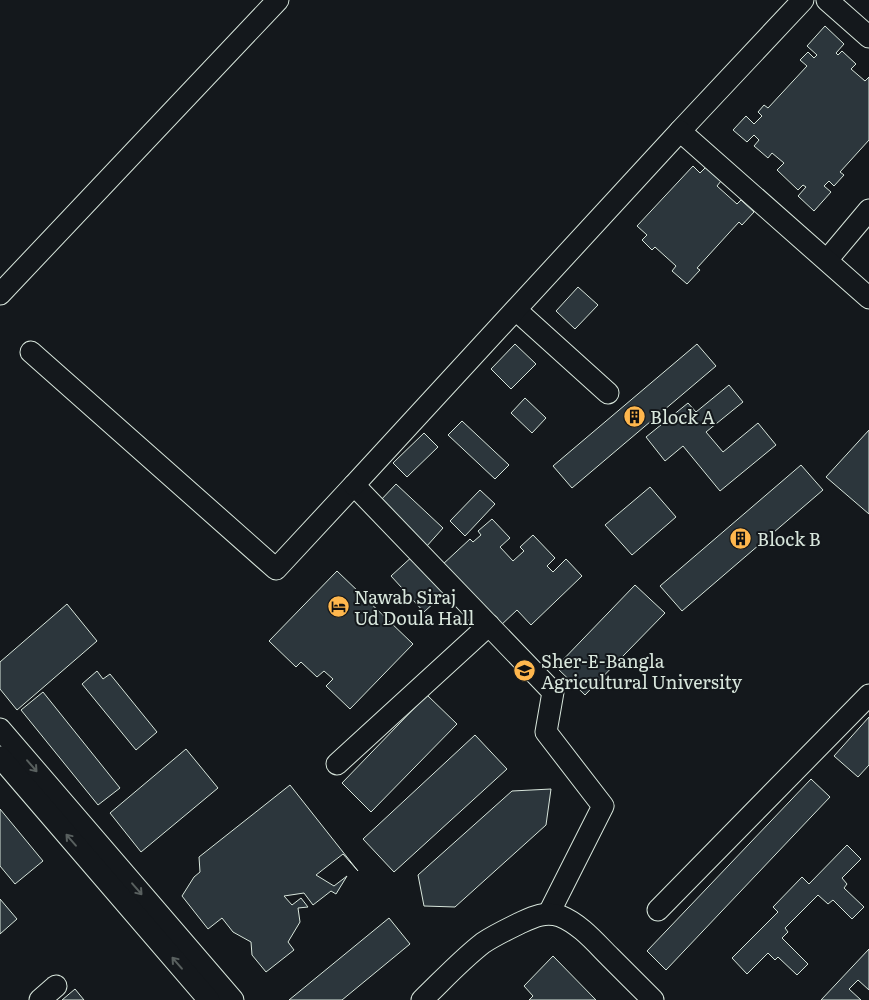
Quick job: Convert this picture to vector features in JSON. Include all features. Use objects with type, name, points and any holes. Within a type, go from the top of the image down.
[{"type":"street","points":[[0,294],[278,0]]},
{"type":"street","points":[[32,352],[276,569],[803,0]]},
{"type":"street","points":[[827,0],[869,37]]},
{"type":"street","points":[[680,131],[869,298]]},
{"type":"street","points":[[827,260],[869,210]]},
{"type":"street","points":[[516,310],[608,393]]},
{"type":"street","points":[[354,485],[553,692],[546,732],[603,806],[549,913]]},
{"type":"street","points":[[337,764],[489,625]]},
{"type":"street","points":[[658,910],[869,695]]},
{"type":"street","points":[[0,729],[233,1000]]},
{"type":"street","points":[[0,757],[209,1000]]},
{"type":"street","points":[[422,1000],[484,942],[530,918],[549,913],[567,919],[585,932],[653,1000]]},
{"type":"building","points":[[825,26],[844,44],[836,53],[838,55],[842,51],[856,64],[851,69],[865,81],[869,77],[869,140],[840,172],[844,175],[834,186],[829,181],[824,186],[831,192],[814,211],[798,196],[806,187],[803,185],[798,190],[777,170],[784,163],[772,153],[768,158],[754,146],[759,140],[754,135],[747,142],[733,130],[746,116],[754,124],[762,116],[758,112],[764,105],[768,108],[807,66],[800,60],[808,52],[814,58],[817,55],[807,46]]},
{"type":"building","points":[[693,166],[700,173],[706,167],[721,181],[717,186],[737,204],[741,200],[754,212],[742,225],[739,222],[697,268],[700,270],[687,284],[672,271],[676,266],[655,247],[652,250],[642,240],[647,235],[637,226]]},
{"type":"building","points":[[578,287],[598,305],[575,329],[556,311]]},
{"type":"building","points":[[515,344],[536,364],[511,389],[491,369]]},
{"type":"building","name":"Block A","points":[[697,344],[716,366],[572,488],[553,466]]},
{"type":"building","points":[[729,385],[743,402],[706,432],[723,452],[758,423],[776,445],[720,491],[683,446],[665,461],[646,437],[688,403],[696,412]]},
{"type":"building","points":[[525,398],[546,418],[532,433],[511,413]]},
{"type":"building","points":[[462,421],[509,465],[495,479],[448,435]]},
{"type":"building","points":[[869,430],[869,514],[826,477]]},
{"type":"building","points":[[424,433],[438,447],[407,477],[393,463]]},
{"type":"building","name":"Block B","points":[[801,465],[823,490],[682,611],[660,586]]},
{"type":"building","points":[[396,484],[443,528],[426,547],[379,502]]},
{"type":"building","points":[[650,487],[676,517],[632,555],[605,525]]},
{"type":"building","points":[[480,490],[495,504],[465,536],[450,521]]},
{"type":"building","points":[[492,519],[510,538],[500,547],[513,561],[524,551],[520,547],[533,535],[555,558],[547,566],[553,572],[566,559],[582,576],[531,625],[517,610],[499,627],[442,565],[470,539],[473,542],[481,535],[478,531]]},
{"type":"building","points":[[415,554],[448,590],[424,612],[391,576]]},
{"type":"building","name":"Nawab Siraj Ud Doula Hall","points":[[337,571],[413,644],[350,709],[326,686],[333,679],[324,671],[317,677],[301,662],[296,667],[269,641]]},
{"type":"building","points":[[635,585],[665,613],[585,695],[556,667]]},
{"type":"building","points":[[67,604],[97,641],[17,710],[0,689],[0,662]]},
{"type":"building","points":[[97,671],[103,679],[110,674],[157,732],[136,750],[82,684]]},
{"type":"building","points":[[43,692],[120,788],[98,805],[21,710]]},
{"type":"building","points":[[427,695],[457,724],[371,812],[342,783]]},
{"type":"building","points":[[869,717],[869,765],[858,777],[834,756]]},
{"type":"building","points":[[475,735],[507,769],[394,872],[363,839]]},
{"type":"building","points":[[186,749],[218,788],[141,852],[110,813]]},
{"type":"building","points":[[811,779],[830,797],[666,970],[647,951]]},
{"type":"building","points":[[290,785],[358,871],[343,854],[316,875],[334,886],[347,876],[336,894],[331,891],[313,905],[304,893],[284,896],[292,905],[301,898],[308,907],[298,908],[300,922],[288,942],[294,950],[266,972],[252,955],[251,942],[233,932],[222,918],[208,929],[182,896],[194,877],[200,872],[199,857]]},
{"type":"building","points":[[551,789],[546,825],[455,907],[424,906],[418,875],[512,791]]},
{"type":"building","points":[[0,809],[43,861],[15,884],[0,866]]},
{"type":"building","points":[[847,845],[861,859],[842,878],[847,884],[844,888],[864,907],[852,919],[833,900],[828,904],[818,895],[785,928],[788,932],[782,938],[808,964],[797,975],[778,957],[775,960],[768,953],[747,974],[732,958],[778,912],[773,907],[802,877],[809,884]]},
{"type":"building","points":[[0,899],[17,919],[0,934]]},
{"type":"building","points":[[389,918],[410,944],[342,1000],[289,1000]]},
{"type":"building","points":[[869,949],[869,990],[858,980],[849,989],[861,1000],[821,1000]]},
{"type":"building","points":[[553,956],[596,1000],[529,1000],[533,996],[524,986]]},
{"type":"building","points":[[75,989],[84,1000],[62,1000]]},
{"type":"place","name":"Block A","points":[[634,416]]},
{"type":"place","name":"Block B","points":[[741,538]]},
{"type":"place","name":"Nawab Siraj Ud Doula Hall","points":[[338,606]]},
{"type":"place","name":"Sher-E-Bangla Agricultural University","points":[[525,670]]}]
